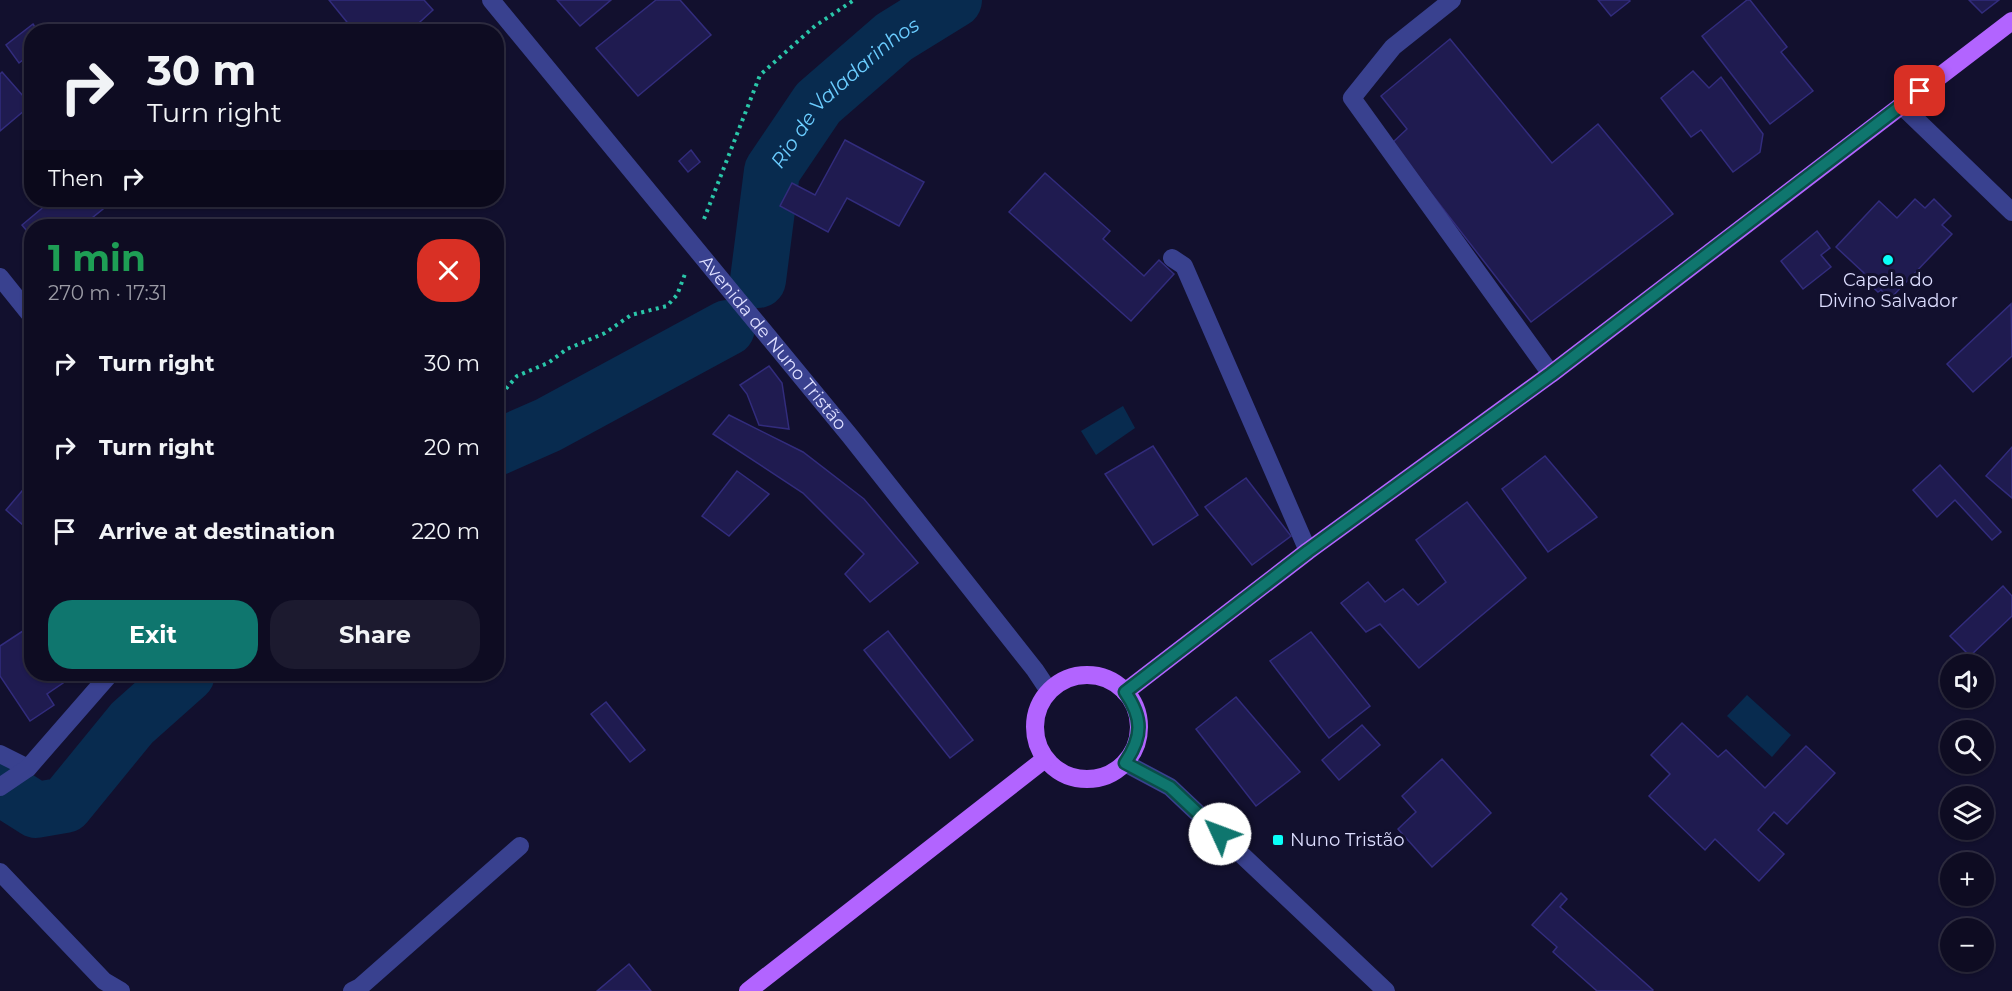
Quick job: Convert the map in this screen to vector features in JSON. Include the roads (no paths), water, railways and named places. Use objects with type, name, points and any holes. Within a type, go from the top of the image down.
[{"type":"main road","points":[[1125,692],[1308,551],[1551,374],[2012,21]]},
{"type":"main road","points":[[1079,675],[1087,675],[1112,681],[1125,692],[1134,704],[1139,719],[1134,750],[1125,763],[1111,773],[1094,778],[1076,778],[1059,771],[1045,759],[1038,747],[1035,724],[1040,703],[1049,691],[1063,681],[1079,675]]},
{"type":"main road","points":[[748,991],[1045,759]]},
{"type":"street","name":"Avenida de Nuno Tristão","points":[[491,0],[850,436],[1028,661],[1049,691]]},
{"type":"street","points":[[1452,0],[1393,47],[1352,98],[1551,374]]},
{"type":"street","points":[[1901,105],[2012,212]]},
{"type":"street","points":[[1172,258],[1184,266],[1308,551]]},
{"type":"street","points":[[0,278],[24,307]]},
{"type":"street","points":[[4,784],[28,768],[104,681]]},
{"type":"street","points":[[0,754],[28,768]]},
{"type":"street","points":[[1125,763],[1170,787],[1386,991]]},
{"type":"street","points":[[352,991],[360,987],[520,846]]},
{"type":"street","points":[[0,872],[105,981],[121,991]]},
{"type":"water","points":[[1123,406],[1135,428],[1096,455],[1081,431]]},
{"type":"water","points":[[1747,695],[1791,735],[1772,757],[1727,716]]},
{"type":"waterway","name":"Rio de Valadarinhos","points":[[758,280],[772,171],[818,103],[894,37],[954,0]]},
{"type":"waterway","name":"Rio de Valadarinhos","points":[[504,444],[548,425],[727,328]]},
{"type":"waterway","name":"Rio de Valadarinhos","points":[[0,787],[36,810],[65,805],[132,723],[179,681]]},
{"type":"place","name":"Capela do Divino Salvador","points":[[1888,260]]},
{"type":"place","name":"Nuno Tristão","points":[[1278,840]]}]
